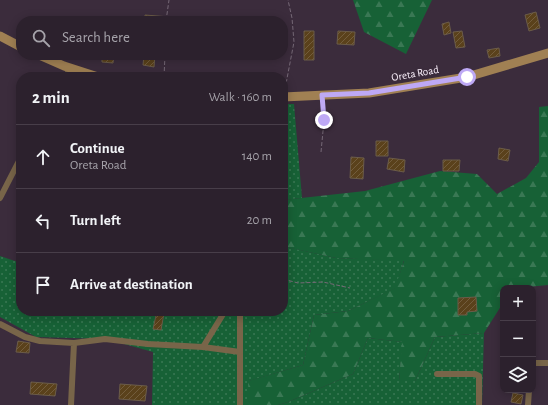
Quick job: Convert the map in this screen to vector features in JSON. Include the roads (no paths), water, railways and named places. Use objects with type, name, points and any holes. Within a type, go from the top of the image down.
[{"type":"street","points":[[0,36],[16,45]]},
{"type":"street","name":"Oreta Road","points":[[288,97],[369,93],[467,77],[548,53]]},
{"type":"street","points":[[51,60],[83,72]]},
{"type":"street","points":[[68,72],[71,68]]},
{"type":"street","points":[[0,198],[16,167]]},
{"type":"street","points":[[203,347],[222,316]]},
{"type":"street","points":[[240,316],[240,405]]},
{"type":"street","points":[[0,324],[25,337],[40,341],[74,343],[105,339],[148,344],[203,347],[240,352]]},
{"type":"street","points":[[71,405],[74,343]]},
{"type":"street","points":[[536,363],[548,363]]},
{"type":"street","points":[[437,374],[475,374],[480,376],[479,405]]},
{"type":"street","points":[[528,405],[529,393]]}]
